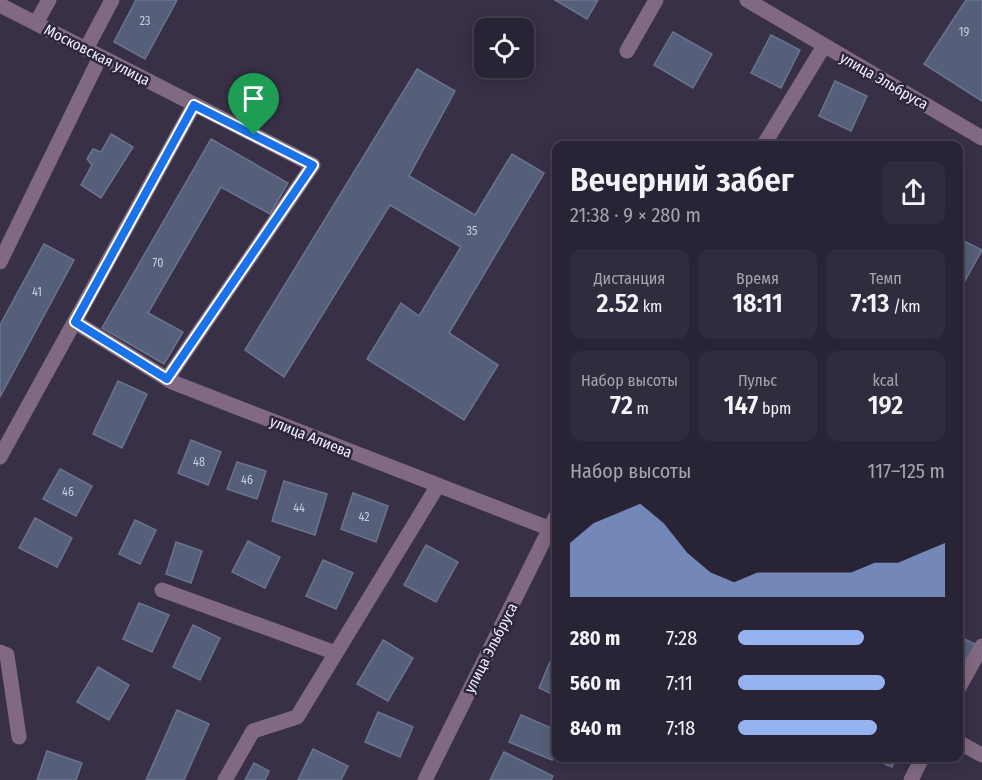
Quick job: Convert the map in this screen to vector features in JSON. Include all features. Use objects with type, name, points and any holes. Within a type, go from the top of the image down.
[{"type":"street","points":[[36,23],[49,0]]},
{"type":"street","points":[[86,49],[112,0]]},
{"type":"street","points":[[627,51],[656,0]]},
{"type":"street","points":[[747,0],[824,46]]},
{"type":"street","name":"Московская улица","points":[[0,5],[313,165],[167,379]]},
{"type":"street","name":"улица Эльбруса","points":[[766,141],[824,46],[982,138]]},
{"type":"street","points":[[0,262],[100,57]]},
{"type":"street","points":[[0,457],[194,105]]},
{"type":"street","name":"улица Алиева","points":[[75,322],[167,379],[437,487],[552,525]]},
{"type":"street","points":[[225,780],[253,731],[297,717],[437,487]]},
{"type":"street","name":"улица Эльбруса","points":[[425,780],[552,532]]},
{"type":"street","points":[[162,590],[336,653]]},
{"type":"street","points":[[963,680],[982,646]]},
{"type":"street","points":[[0,652],[7,655],[20,737]]},
{"type":"street","points":[[963,745],[982,755]]},
{"type":"street","points":[[911,780],[920,762]]},
{"type":"building","points":[[136,0],[177,0],[145,59],[114,42]]},
{"type":"building","points":[[555,0],[598,0],[587,19]]},
{"type":"building","points":[[966,0],[982,0],[982,101],[924,64]]},
{"type":"building","points":[[673,32],[712,54],[693,88],[654,65]]},
{"type":"building","points":[[771,35],[800,50],[781,88],[751,73]]},
{"type":"building","points":[[417,69],[455,91],[409,176],[475,215],[512,154],[544,173],[449,333],[498,365],[464,420],[367,359],[401,303],[419,316],[461,247],[390,205],[284,377],[245,350]]},
{"type":"building","points":[[835,81],[867,96],[851,131],[819,116]]},
{"type":"building","points":[[111,134],[133,147],[101,198],[81,185],[92,165],[87,159],[93,149],[101,152]]},
{"type":"building","points":[[211,139],[288,183],[270,214],[221,187],[148,313],[183,332],[164,364],[102,328]]},
{"type":"building","points":[[963,240],[982,250],[963,284]]},
{"type":"building","points":[[44,244],[74,260],[0,397],[0,325]]},
{"type":"building","points":[[118,381],[147,394],[122,448],[93,434]]},
{"type":"building","points":[[191,440],[221,452],[208,485],[178,473]]},
{"type":"building","points":[[237,462],[266,471],[257,499],[227,489]]},
{"type":"building","points":[[60,469],[92,486],[76,516],[43,499]]},
{"type":"building","points":[[284,481],[327,494],[315,535],[272,521]]},
{"type":"building","points":[[353,493],[388,506],[376,542],[341,529]]},
{"type":"building","points":[[35,518],[72,538],[57,567],[19,548]]},
{"type":"building","points":[[135,520],[156,530],[140,564],[119,554]]},
{"type":"building","points":[[248,541],[280,557],[265,588],[232,572]]},
{"type":"building","points":[[176,542],[202,551],[191,583],[166,574]]},
{"type":"building","points":[[426,545],[458,562],[436,602],[404,585]]},
{"type":"building","points":[[323,560],[353,573],[336,609],[306,596]]},
{"type":"building","points":[[139,603],[169,615],[152,652],[123,639]]},
{"type":"building","points":[[193,625],[220,638],[200,680],[173,667]]},
{"type":"building","points":[[963,638],[975,644],[967,660],[963,658]]},
{"type":"building","points":[[383,640],[413,658],[388,701],[357,684]]},
{"type":"building","points":[[552,657],[552,694],[539,688]]},
{"type":"building","points":[[98,667],[129,685],[109,720],[77,702]]},
{"type":"building","points":[[177,710],[209,724],[184,780],[146,780]]},
{"type":"building","points":[[378,712],[413,727],[400,757],[365,742]]},
{"type":"building","points":[[521,715],[552,728],[552,760],[509,742]]},
{"type":"building","points":[[313,749],[348,766],[341,780],[298,780]]},
{"type":"building","points":[[47,751],[82,763],[76,780],[37,780]]},
{"type":"building","points":[[504,752],[553,776],[551,780],[490,780]]},
{"type":"building","points":[[880,762],[894,762],[892,767]]},
{"type":"building","points":[[254,763],[269,771],[265,780],[245,780]]},
{"type":"route","points":[[194,105],[254,135],[313,165],[167,379],[75,322],[194,105]]}]
